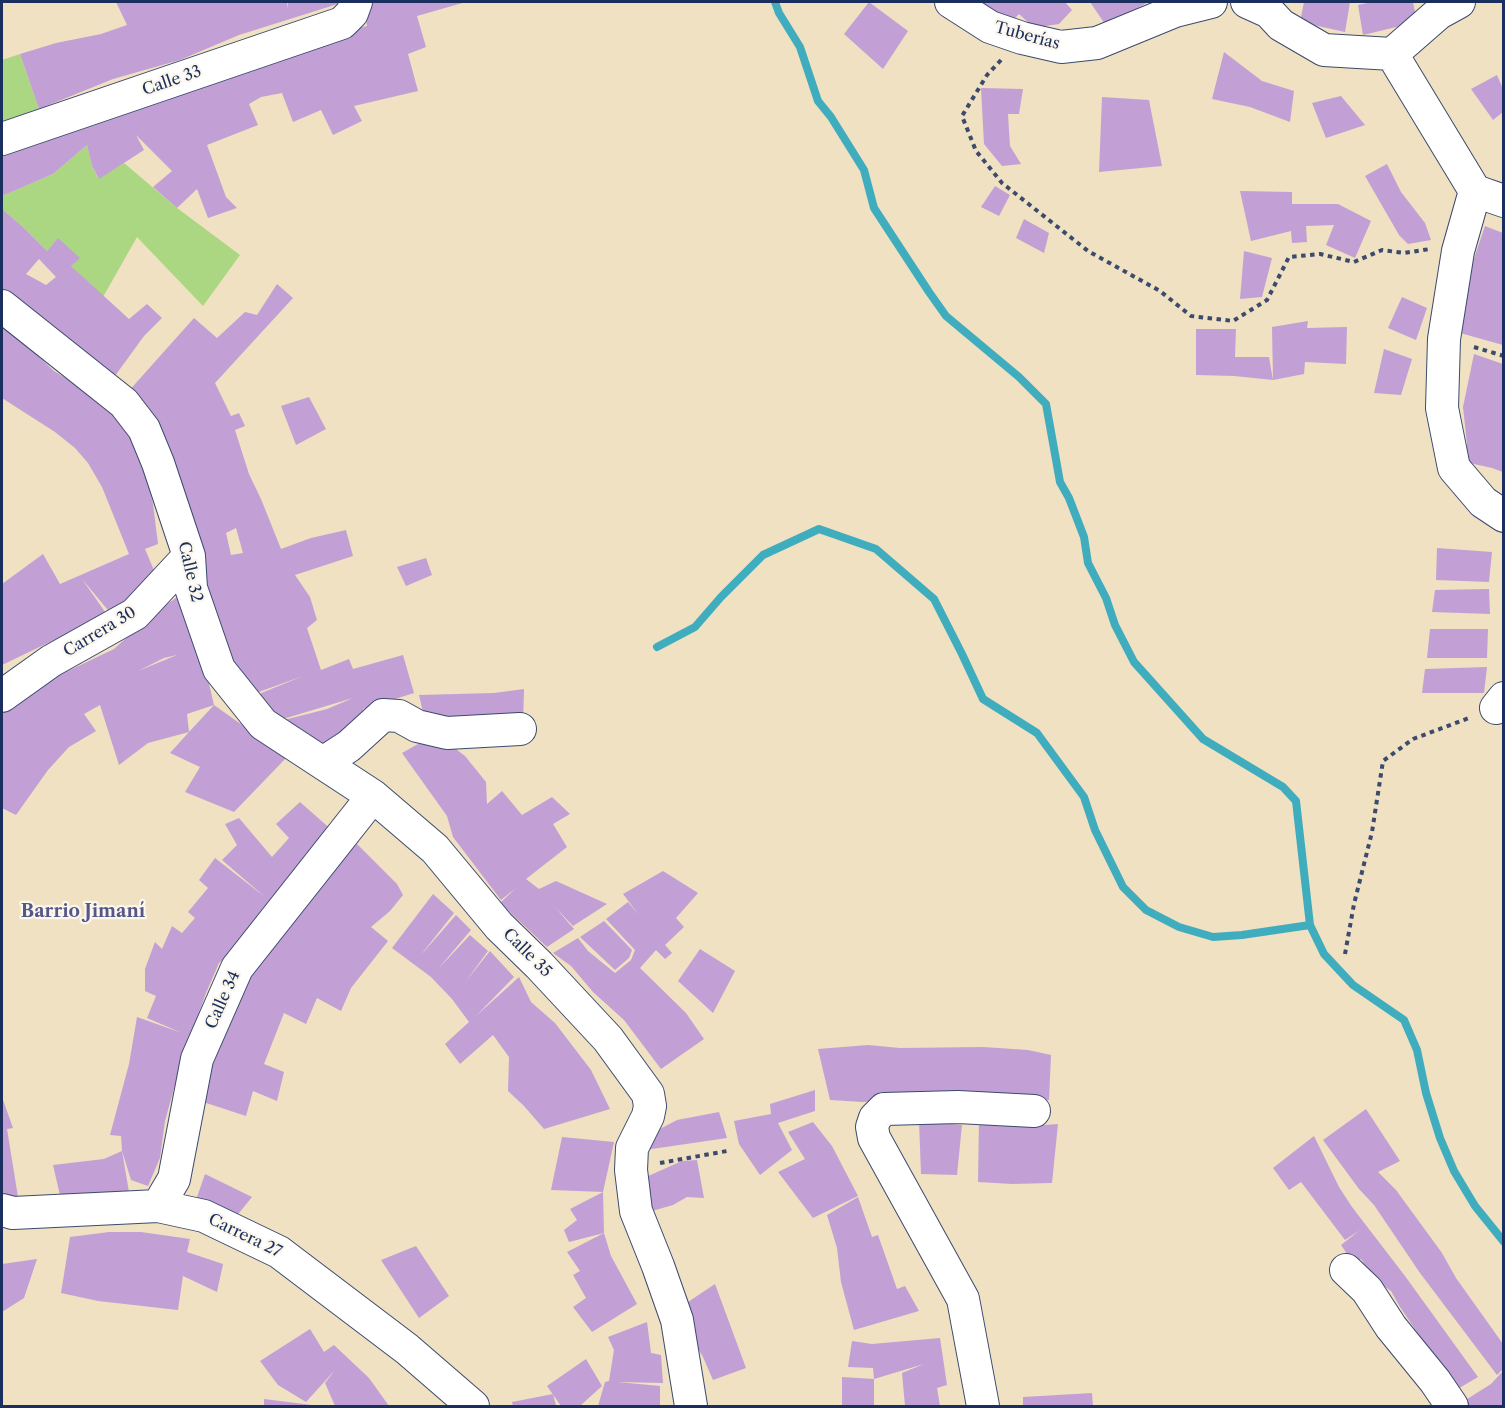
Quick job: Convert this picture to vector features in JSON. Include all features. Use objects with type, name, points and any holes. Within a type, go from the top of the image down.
[{"type":"street","name":"Tuberías","points":[[951,2],[990,27],[1060,47],[1097,43],[1175,11],[1211,2]]},
{"type":"street","points":[[1264,5],[1281,25],[1324,50],[1392,54],[1439,13],[1459,2]]},
{"type":"street","name":"Calle 33","points":[[2,139],[349,12]]},
{"type":"street","points":[[1392,54],[1489,196],[1458,251],[1444,339],[1442,408],[1454,468],[1484,502],[1503,516]]},
{"type":"street","name":"Calle 32","points":[[2,306],[124,403],[144,429],[158,463],[189,556],[191,588],[219,669],[263,724],[373,796]]},
{"type":"street","name":"Carrera 30","points":[[2,696],[51,661],[135,614],[189,556]]},
{"type":"street","points":[[323,763],[349,746],[383,715],[399,716],[417,726],[447,733],[520,729]]},
{"type":"street","name":"Calle 35","points":[[373,796],[435,849],[499,926],[539,964],[608,1039],[648,1094],[650,1106],[648,1116],[632,1148],[631,1170],[636,1211],[677,1320],[691,1407]]},
{"type":"street","name":"Calle 34","points":[[158,1206],[174,1179],[197,1059],[237,968],[373,796]]},
{"type":"street","points":[[983,1407],[963,1299],[874,1138],[872,1127],[875,1118],[884,1109],[958,1107],[1034,1111]]},
{"type":"street","name":"Carrera 27","points":[[2,1210],[13,1214],[158,1206],[204,1216],[279,1252],[406,1350],[473,1407]]},
{"type":"street","points":[[1347,1270],[1366,1290],[1452,1407]]},
{"type":"path","points":[[1022,38],[987,75],[962,116],[976,151],[1002,183],[1088,251],[1160,291],[1191,316],[1233,321],[1267,300],[1289,257],[1320,254],[1354,262],[1382,250],[1404,253],[1432,249],[1458,251]]},
{"type":"path","points":[[1345,954],[1354,904],[1372,832],[1383,761],[1413,740],[1500,703]]},
{"type":"path","points":[[631,1170],[727,1151]]},
{"type":"green space","points":[[20,54],[39,109],[2,121],[2,60]]},
{"type":"green space","points":[[87,145],[92,166],[98,178],[124,163],[177,208],[240,255],[203,306],[137,237],[103,297],[71,266],[58,239],[47,251],[2,209],[2,196],[53,174]]},
{"type":"building","points":[[116,2],[287,2],[288,9],[288,2],[344,2],[239,35],[180,60],[113,79],[39,109],[20,54],[56,43],[101,34],[127,25]]},
{"type":"building","points":[[363,2],[466,2],[417,16],[426,47],[408,54],[418,91],[354,106],[362,121],[333,135],[321,110],[293,122],[282,93],[261,97],[249,104],[258,125],[207,145],[226,197],[237,208],[208,218],[197,189],[177,208],[153,187],[172,171],[136,135],[144,150],[99,179],[92,166],[87,145],[53,174],[2,196],[2,153],[335,33],[367,26]]},
{"type":"building","points":[[869,2],[908,31],[883,69],[844,34]]},
{"type":"building","points":[[974,2],[1065,2],[1072,10],[1059,24],[1039,27],[1029,23],[1019,14],[1010,23]]},
{"type":"building","points":[[1090,2],[1148,2],[1107,27]]},
{"type":"building","points":[[1304,2],[1350,2],[1345,32],[1300,22]]},
{"type":"building","points":[[1372,2],[1413,2],[1417,22],[1363,35],[1358,5]]},
{"type":"building","points":[[1224,52],[1262,81],[1294,91],[1290,122],[1250,107],[1212,99]]},
{"type":"building","points":[[1497,75],[1503,89],[1503,112],[1493,120],[1471,89]]},
{"type":"building","points":[[981,88],[1023,89],[1019,114],[1008,114],[1010,146],[1021,164],[1002,166],[984,144]]},
{"type":"building","points":[[1341,96],[1365,125],[1326,138],[1312,103]]},
{"type":"building","points":[[1102,97],[1149,100],[1162,166],[1099,172]]},
{"type":"building","points":[[1387,164],[1401,192],[1425,223],[1431,240],[1408,244],[1399,235],[1365,176]]},
{"type":"building","points":[[995,186],[1010,195],[999,216],[981,207]]},
{"type":"building","points":[[1240,191],[1292,192],[1292,204],[1338,204],[1371,221],[1355,258],[1326,245],[1334,225],[1306,226],[1307,242],[1292,243],[1291,231],[1251,241]]},
{"type":"building","points":[[2,209],[47,251],[58,238],[80,258],[71,266],[129,319],[147,304],[162,318],[144,336],[112,380],[87,361],[65,335],[61,340],[2,296]],"holes":[[[39,259],[56,277],[46,285],[26,274]]]},
{"type":"building","points":[[1024,219],[1049,233],[1044,253],[1016,238]]},
{"type":"building","points":[[1485,226],[1503,233],[1503,345],[1453,331],[1466,282]]},
{"type":"building","points":[[1244,251],[1272,258],[1262,297],[1240,299]]},
{"type":"building","points":[[277,284],[293,298],[215,383],[231,416],[239,413],[245,426],[235,430],[249,474],[281,549],[311,538],[346,530],[353,556],[295,575],[310,597],[317,620],[307,628],[321,670],[349,659],[353,669],[403,655],[414,693],[363,709],[366,717],[325,754],[280,721],[327,709],[353,698],[273,722],[254,696],[303,676],[245,697],[127,393],[194,318],[217,338],[245,312],[257,315]],"holes":[[[236,528],[243,553],[231,555],[226,533]]]},
{"type":"building","points":[[1402,297],[1427,308],[1416,340],[1388,328]]},
{"type":"building","points":[[1308,321],[1307,328],[1347,327],[1346,364],[1305,362],[1304,374],[1273,380],[1272,327]]},
{"type":"building","points":[[2,322],[54,371],[85,390],[137,432],[153,504],[158,544],[145,549],[156,575],[112,615],[82,579],[110,619],[52,641],[2,665],[2,584],[43,554],[60,584],[129,554],[102,487],[88,463],[75,448],[55,432],[2,398]]},
{"type":"building","points":[[1196,329],[1236,329],[1235,357],[1269,357],[1273,380],[1196,375]]},
{"type":"building","points":[[1384,349],[1412,359],[1401,395],[1374,393]]},
{"type":"building","points":[[1474,354],[1503,364],[1503,472],[1465,462],[1467,444],[1463,407]]},
{"type":"building","points":[[309,397],[326,429],[296,445],[281,406]]},
{"type":"building","points":[[1437,548],[1492,552],[1489,582],[1436,580]]},
{"type":"building","points":[[426,558],[432,575],[406,586],[397,567]]},
{"type":"building","points":[[1489,589],[1490,614],[1432,612],[1435,590]]},
{"type":"building","points":[[183,593],[201,650],[214,705],[187,714],[189,732],[148,743],[119,765],[100,705],[84,714],[96,731],[69,747],[48,770],[16,815],[2,808],[2,708],[22,693],[114,649],[153,614]],"holes":[[[177,655],[138,671],[164,658]]]},
{"type":"building","points":[[1430,629],[1488,629],[1487,658],[1427,658]]},
{"type":"building","points":[[1487,667],[1484,693],[1422,693],[1425,669]]},
{"type":"building","points":[[524,689],[523,725],[426,725],[419,695],[494,693]]},
{"type":"building","points":[[214,705],[287,757],[234,812],[185,792],[200,767],[170,753]]},
{"type":"building","points":[[436,734],[465,756],[486,782],[487,804],[502,791],[522,815],[552,797],[570,814],[553,824],[567,847],[526,879],[539,889],[556,881],[607,904],[573,926],[554,906],[574,929],[547,947],[500,903],[516,888],[501,900],[453,837],[447,816],[402,753]]},
{"type":"building","points":[[300,802],[334,832],[234,949],[219,963],[181,1063],[165,1121],[160,1158],[148,1186],[131,1180],[122,1151],[121,1136],[110,1135],[129,1064],[137,1017],[182,1033],[147,1018],[156,996],[145,991],[145,969],[155,942],[162,949],[172,926],[182,933],[195,918],[188,912],[208,888],[199,880],[215,858],[265,897],[222,860],[237,845],[225,824],[239,818],[272,857],[289,838],[276,824]]},
{"type":"building","points":[[355,842],[397,884],[403,895],[390,911],[371,927],[388,941],[351,988],[341,1011],[317,998],[306,1024],[284,1013],[264,1064],[284,1072],[277,1101],[253,1091],[246,1116],[194,1099],[255,957]]},
{"type":"building","points":[[663,871],[698,893],[676,918],[684,927],[665,945],[672,953],[665,959],[656,950],[640,968],[686,1013],[704,1039],[661,1069],[624,1020],[593,992],[571,966],[553,953],[578,938],[588,951],[615,973],[631,960],[635,950],[606,919],[628,902],[639,915],[623,894]]},
{"type":"building","points":[[433,894],[454,913],[420,956],[456,915],[471,930],[438,969],[470,935],[488,951],[466,981],[490,951],[514,977],[476,1016],[519,977],[531,1002],[555,1023],[591,1070],[610,1109],[544,1129],[508,1091],[509,1057],[493,1035],[460,1064],[445,1044],[469,1022],[452,999],[431,977],[392,948]]},
{"type":"building","points":[[604,921],[632,950],[629,958],[615,970],[580,937]]},
{"type":"building","points":[[700,949],[735,971],[713,1013],[678,981]]},
{"type":"building","points":[[868,1045],[900,1048],[983,1047],[1028,1050],[1051,1055],[1049,1100],[1021,1098],[901,1099],[862,1102],[830,1100],[818,1049]]},
{"type":"building","points":[[815,1090],[815,1111],[778,1123],[792,1150],[760,1175],[739,1144],[734,1121],[771,1114],[770,1104]]},
{"type":"building","points":[[2,1097],[13,1128],[7,1129],[18,1197],[2,1199]]},
{"type":"building","points":[[1366,1109],[1400,1161],[1378,1172],[1396,1190],[1442,1253],[1456,1278],[1503,1344],[1503,1369],[1497,1375],[1420,1273],[1374,1205],[1359,1189],[1323,1140]]},
{"type":"building","points":[[719,1112],[727,1138],[645,1150],[656,1131],[677,1120]]},
{"type":"building","points":[[979,1119],[1017,1127],[1058,1124],[1052,1183],[978,1182]]},
{"type":"building","points":[[919,1121],[962,1125],[957,1175],[921,1174]]},
{"type":"building","points":[[813,1122],[832,1146],[858,1196],[813,1218],[778,1172],[805,1159],[788,1132]]},
{"type":"building","points":[[1314,1136],[1339,1187],[1352,1207],[1478,1377],[1456,1390],[1391,1291],[1373,1278],[1361,1259],[1354,1264],[1341,1245],[1360,1230],[1345,1240],[1301,1182],[1289,1190],[1273,1168]]},
{"type":"building","points":[[562,1137],[614,1142],[603,1192],[551,1190]]},
{"type":"building","points":[[122,1151],[129,1192],[62,1204],[53,1165],[104,1159]]},
{"type":"building","points":[[697,1160],[704,1198],[687,1197],[673,1205],[652,1211],[646,1177],[682,1161]]},
{"type":"building","points":[[205,1174],[252,1197],[235,1218],[196,1200]]},
{"type":"building","points":[[603,1192],[604,1233],[569,1242],[564,1230],[577,1220],[570,1209]]},
{"type":"building","points":[[858,1197],[872,1237],[878,1235],[897,1289],[905,1286],[919,1311],[854,1330],[841,1282],[837,1248],[827,1215]]},
{"type":"building","points":[[109,1232],[141,1232],[190,1239],[187,1252],[223,1264],[217,1292],[183,1276],[186,1255],[178,1310],[98,1301],[61,1293],[70,1237]]},
{"type":"building","points":[[604,1233],[611,1256],[637,1304],[592,1332],[573,1307],[586,1298],[573,1275],[580,1271],[567,1252]]},
{"type":"building","points":[[416,1246],[449,1296],[419,1318],[381,1260]]},
{"type":"building","points":[[37,1259],[24,1298],[2,1312],[2,1264]]},
{"type":"building","points":[[715,1284],[746,1368],[713,1380],[694,1342],[688,1302]]},
{"type":"building","points":[[647,1322],[651,1353],[661,1355],[663,1383],[617,1382],[660,1386],[660,1406],[598,1406],[605,1382],[609,1381],[614,1350],[608,1337]]},
{"type":"building","points":[[310,1329],[324,1352],[334,1345],[369,1378],[389,1406],[335,1406],[325,1383],[335,1370],[306,1402],[278,1385],[260,1361]]},
{"type":"building","points":[[940,1338],[947,1385],[937,1388],[940,1406],[905,1406],[902,1373],[924,1364],[874,1379],[873,1368],[848,1367],[852,1341],[872,1344]]},
{"type":"building","points":[[586,1359],[602,1386],[580,1406],[561,1406],[547,1386]]},
{"type":"building","points":[[1503,1371],[1503,1406],[1456,1406],[1491,1384]]},
{"type":"building","points":[[842,1377],[874,1379],[874,1406],[842,1406]]},
{"type":"building","points":[[1092,1393],[1093,1406],[1023,1406],[1023,1397]]},
{"type":"building","points":[[553,1394],[556,1406],[513,1406],[512,1402]]},
{"type":"building","points":[[264,1399],[312,1405],[312,1406],[264,1406]]},
{"type":"waterway","points":[[775,2],[779,13],[800,47],[818,101],[831,117],[864,170],[874,208],[929,292],[946,316],[1019,377],[1046,404],[1060,482],[1069,498],[1084,537],[1088,563],[1134,662],[1203,739],[1283,787],[1296,801],[1310,925],[1324,954],[1353,985],[1404,1020],[1417,1050],[1426,1093],[1440,1138],[1454,1171],[1475,1206],[1504,1242]]},
{"type":"waterway","points":[[657,647],[695,627],[763,555],[819,529],[876,549],[934,599],[983,699],[1037,733],[1084,797],[1095,830],[1123,887],[1146,910],[1179,927],[1213,937],[1310,925]]},
{"type":"district","name":"Barrio Jimaní","points":[[83,912]]}]
